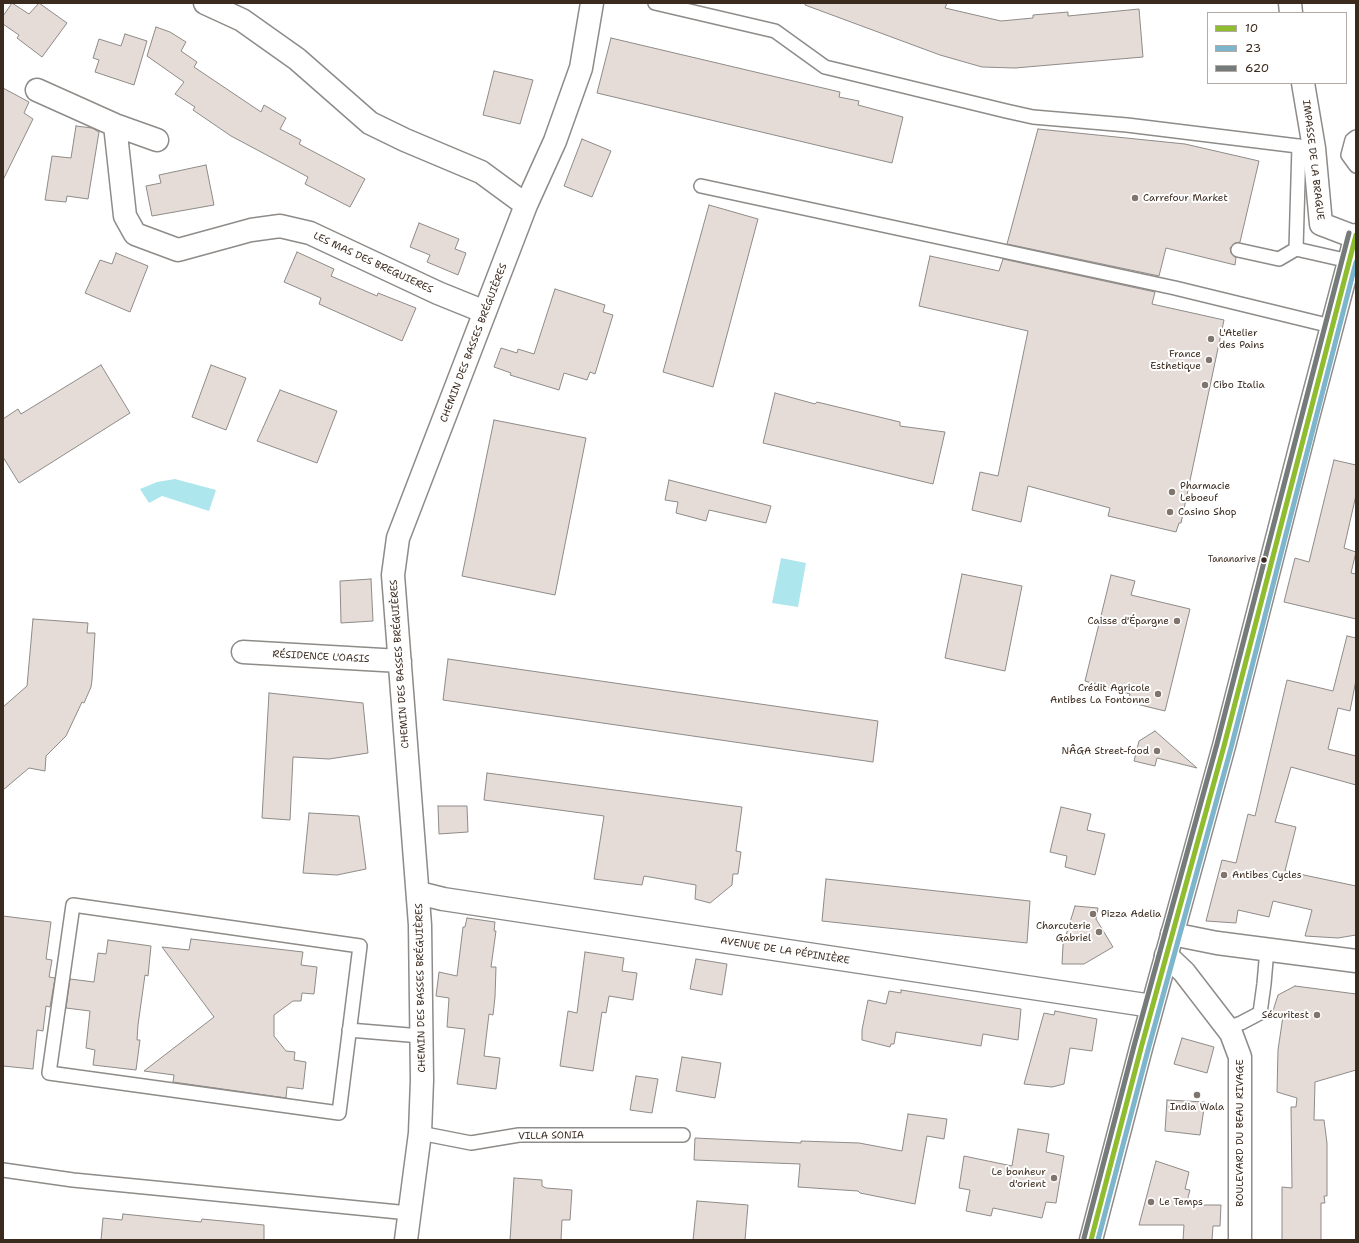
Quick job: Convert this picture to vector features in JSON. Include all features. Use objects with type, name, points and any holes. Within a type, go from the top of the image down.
[{"type":"street","points":[[205,3],[242,20],[298,59],[370,123],[405,140],[481,172],[526,205]]},
{"type":"street","name":"CHEMIN DES BASSES BRÉGUIÈRES","points":[[406,1240],[420,1133],[422,1080],[419,893],[393,575],[398,538],[526,205],[555,141],[581,68],[592,3]]},
{"type":"street","name":"IMPASSE DE LA BRAGUE","points":[[1303,84],[1306,147],[1321,224],[1356,236]]},
{"type":"street","points":[[37,90],[115,125],[157,140]]},
{"type":"street","name":"LES MAS DES BREGUIERES","points":[[115,125],[125,216],[135,234],[178,250],[251,230],[280,226],[310,233],[438,293],[486,312]]},
{"type":"street","points":[[1091,1240],[1152,1006],[1224,746],[1331,326],[1356,236]]},
{"type":"street","name":"RÉSIDENCE L'OASIS","points":[[243,652],[400,661]]},
{"type":"street","name":"AVENUE DE LA PÉPINIÈRE","points":[[419,893],[443,899],[1152,1006]]},
{"type":"street","points":[[1172,934],[1217,942],[1356,961]]},
{"type":"street","name":"BOULEVARD DU BEAU RIVAGE","points":[[1166,955],[1184,972],[1231,1033],[1240,1057],[1240,1240]]},
{"type":"lane","points":[[655,3],[775,31],[825,67],[1033,117],[1127,125],[1306,147],[1296,249]]},
{"type":"lane","points":[[1356,137],[1352,140],[1348,155],[1356,166]]},
{"type":"lane","points":[[701,186],[1175,288],[1331,326]]},
{"type":"lane","points":[[1238,250],[1279,259],[1296,249],[1349,261]]},
{"type":"lane","points":[[73,905],[360,946],[349,1030],[339,1113],[49,1073],[73,905]]},
{"type":"lane","points":[[1227,1028],[1241,1023],[1260,1013],[1267,949]]},
{"type":"lane","points":[[349,1030],[421,1036]]},
{"type":"lane","name":"VILLA SONIA","points":[[420,1133],[471,1143],[519,1135],[683,1135]]},
{"type":"lane","points":[[3,1170],[73,1180],[409,1213]]},
{"type":"water","points":[[175,479],[216,490],[209,511],[162,496],[149,503],[140,489],[157,482]]},
{"type":"water","points":[[781,558],[806,563],[798,607],[772,603]]},
{"type":"building","points":[[12,3],[29,14],[39,3],[67,23],[42,57],[17,38],[19,35],[3,24],[3,16]]},
{"type":"building","points":[[805,3],[947,3],[945,8],[1001,21],[1033,18],[1033,15],[1068,12],[1068,16],[1139,9],[1143,57],[1015,68],[982,67],[940,55],[805,5]]},
{"type":"building","points":[[156,27],[170,32],[186,42],[181,51],[197,62],[194,67],[261,112],[264,105],[286,118],[280,129],[301,140],[299,144],[365,179],[350,207],[305,184],[308,177],[231,136],[193,110],[195,107],[175,94],[184,82],[147,56]]},
{"type":"building","points":[[125,34],[147,41],[134,85],[95,72],[99,60],[93,58],[99,39],[121,46]]},
{"type":"building","points":[[611,38],[840,92],[839,97],[859,101],[858,105],[903,117],[892,163],[597,93]]},
{"type":"building","points":[[494,71],[533,80],[520,124],[483,115]]},
{"type":"building","points":[[3,88],[29,102],[24,113],[33,119],[3,180]]},
{"type":"building","points":[[76,126],[92,128],[99,132],[88,199],[67,196],[66,202],[45,200],[52,156],[71,158]]},
{"type":"building","name":"Carrefour Market","points":[[1038,129],[1185,144],[1259,161],[1240,242],[1235,243],[1230,248],[1231,253],[1236,258],[1235,265],[1166,248],[1159,276],[1007,244]]},
{"type":"building","points":[[582,139],[611,151],[592,197],[564,186]]},
{"type":"building","points":[[206,165],[214,205],[152,216],[146,186],[161,183],[159,175]]},
{"type":"building","points":[[709,205],[758,219],[713,387],[663,372]]},
{"type":"building","points":[[419,223],[459,239],[455,249],[466,253],[458,275],[427,262],[430,255],[410,247]]},
{"type":"building","points":[[297,252],[334,269],[331,276],[377,296],[378,293],[416,308],[402,341],[319,304],[321,298],[284,282]]},
{"type":"building","points":[[116,253],[148,266],[130,312],[85,293],[100,260],[112,264]]},
{"type":"building","points":[[930,256],[999,271],[1003,259],[1155,292],[1152,304],[1224,320],[1181,523],[1179,523],[1176,532],[1108,516],[1110,508],[1028,486],[1021,522],[972,510],[980,472],[998,476],[1028,331],[919,306]]},
{"type":"building","points":[[555,289],[605,305],[603,312],[613,315],[595,374],[590,372],[587,380],[564,373],[559,390],[510,375],[511,373],[494,367],[501,348],[517,353],[518,349],[534,354]]},
{"type":"building","points":[[101,365],[130,413],[19,483],[3,457],[3,419],[18,409],[21,414]]},
{"type":"building","points":[[211,365],[246,378],[226,430],[192,417]]},
{"type":"building","points":[[280,390],[337,411],[317,463],[257,441]]},
{"type":"building","points":[[775,393],[815,404],[817,402],[900,422],[900,426],[945,432],[933,484],[763,443]]},
{"type":"building","points":[[494,420],[586,438],[555,595],[462,576]]},
{"type":"building","points":[[1334,460],[1356,465],[1356,495],[1344,548],[1356,552],[1351,573],[1356,574],[1356,619],[1284,602],[1295,558],[1309,562]]},
{"type":"building","points":[[669,480],[771,506],[766,523],[709,510],[706,521],[676,513],[678,502],[665,500]]},
{"type":"building","points":[[962,574],[1022,586],[1005,671],[945,658]]},
{"type":"building","points":[[1111,575],[1135,581],[1131,595],[1190,609],[1165,711],[1128,702],[1130,694],[1085,681]]},
{"type":"building","points":[[371,579],[373,621],[341,623],[340,581]]},
{"type":"building","points":[[33,619],[88,623],[87,633],[95,633],[91,687],[66,736],[46,756],[45,771],[29,768],[3,790],[3,707],[27,686]]},
{"type":"building","points":[[1347,636],[1356,638],[1356,680],[1350,711],[1338,708],[1328,749],[1356,756],[1356,785],[1291,767],[1275,822],[1296,827],[1285,871],[1356,886],[1356,935],[1338,938],[1305,936],[1312,910],[1273,901],[1269,917],[1238,910],[1236,923],[1206,921],[1222,860],[1236,863],[1248,814],[1255,816],[1287,680],[1333,691]]},
{"type":"building","points":[[448,659],[878,721],[873,762],[443,700]]},
{"type":"building","points":[[269,693],[363,703],[368,753],[329,759],[293,757],[290,820],[262,818]]},
{"type":"building","name":"NÂGA Street-food","points":[[1155,731],[1197,768],[1157,758],[1155,766],[1134,761],[1139,741]]},
{"type":"building","points":[[487,773],[742,807],[736,851],[741,852],[738,874],[733,874],[732,885],[710,903],[695,899],[696,885],[644,876],[642,885],[594,879],[604,816],[484,800]]},
{"type":"building","points":[[438,806],[467,806],[468,832],[439,834]]},
{"type":"building","points":[[1061,807],[1091,814],[1087,830],[1105,834],[1095,875],[1065,867],[1067,856],[1050,852]]},
{"type":"building","points":[[309,813],[359,816],[366,869],[337,875],[303,873]]},
{"type":"building","points":[[826,879],[1030,901],[1027,943],[822,921]]},
{"type":"building","points":[[1075,906],[1098,908],[1096,919],[1113,947],[1084,964],[1062,964],[1063,945]]},
{"type":"building","points":[[3,916],[51,922],[46,959],[52,960],[49,977],[55,978],[50,1007],[46,1006],[43,1031],[37,1030],[33,1069],[3,1066]]},
{"type":"building","points":[[467,918],[495,922],[494,931],[496,931],[491,967],[496,967],[495,997],[493,1015],[489,1014],[484,1056],[500,1058],[496,1089],[457,1084],[465,1029],[447,1027],[449,998],[436,996],[439,972],[457,976],[463,927],[465,927]]},
{"type":"building","points":[[191,939],[303,952],[301,965],[317,967],[314,994],[302,993],[301,1001],[293,1001],[274,1015],[274,1036],[286,1051],[295,1052],[294,1060],[306,1062],[303,1089],[287,1087],[286,1098],[173,1082],[174,1075],[144,1071],[214,1017],[162,947],[189,950]]},
{"type":"building","points":[[108,940],[151,946],[148,976],[145,975],[138,1025],[137,1040],[140,1040],[136,1070],[93,1065],[95,1050],[86,1048],[90,1011],[66,1008],[70,979],[94,982],[98,953],[106,954]]},
{"type":"building","points":[[585,952],[624,958],[622,971],[637,973],[633,1000],[609,996],[606,1013],[602,1012],[593,1071],[560,1066],[568,1011],[577,1013]]},
{"type":"building","points":[[696,959],[727,964],[722,995],[690,989]]},
{"type":"building","points":[[1295,986],[1356,994],[1356,1070],[1315,1082],[1314,1120],[1324,1120],[1327,1143],[1327,1196],[1324,1196],[1325,1203],[1321,1203],[1321,1240],[1282,1240],[1282,1187],[1292,1188],[1291,1107],[1296,1107],[1297,1098],[1277,1092],[1278,1050],[1283,1016],[1272,1014],[1278,995]]},
{"type":"building","points":[[901,990],[1021,1009],[1018,1040],[983,1034],[981,1046],[896,1032],[894,1044],[891,1044],[890,1047],[862,1040],[862,1030],[868,1000],[886,1004],[889,991],[901,993]]},
{"type":"building","points":[[1055,1011],[1097,1019],[1092,1051],[1070,1048],[1064,1084],[1052,1087],[1024,1084],[1044,1013],[1054,1015]]},
{"type":"building","points":[[1182,1038],[1214,1047],[1207,1073],[1174,1064]]},
{"type":"building","points":[[682,1057],[721,1063],[715,1098],[676,1091]]},
{"type":"building","points":[[636,1076],[658,1079],[652,1113],[630,1110]]},
{"type":"building","points":[[1167,1100],[1205,1102],[1200,1135],[1165,1131]]},
{"type":"building","points":[[908,1114],[947,1119],[944,1139],[927,1136],[915,1204],[860,1193],[858,1191],[798,1187],[800,1164],[694,1160],[695,1138],[801,1143],[801,1141],[859,1143],[902,1151]]},
{"type":"building","points":[[1018,1129],[1049,1134],[1046,1152],[1064,1156],[1056,1203],[1046,1202],[1042,1218],[993,1208],[991,1216],[966,1211],[970,1190],[959,1188],[964,1156],[1012,1166]]},
{"type":"building","points":[[1156,1161],[1189,1172],[1185,1189],[1190,1190],[1186,1205],[1221,1205],[1220,1226],[1213,1226],[1212,1240],[1183,1240],[1184,1225],[1139,1225]]},
{"type":"building","points":[[514,1178],[542,1180],[542,1186],[546,1188],[572,1190],[570,1220],[562,1220],[561,1240],[510,1240]]},
{"type":"building","points":[[697,1201],[748,1205],[745,1240],[693,1240]]},
{"type":"building","points":[[123,1214],[201,1222],[202,1219],[264,1225],[264,1240],[101,1240],[103,1218],[122,1220]]},
{"type":"transit line","name":"620","points":[[1084,1238],[1134,1046],[1217,744],[1349,233]]},
{"type":"transit line","name":"10","points":[[1091,1240],[1141,1048],[1224,746],[1356,235]]},
{"type":"transit line","name":"23","points":[[1098,1240],[1148,1050],[1231,748],[1356,262]]},
{"type":"place","name":"Carrefour Market","points":[[1135,198]]},
{"type":"place","name":"L'Atelier des Pains","points":[[1211,339]]},
{"type":"place","name":"France Esthetique","points":[[1209,360]]},
{"type":"place","name":"Cibo Italia","points":[[1205,385]]},
{"type":"place","name":"Pharmacie Leboeuf","points":[[1172,492]]},
{"type":"place","name":"Casino Shop","points":[[1170,512]]},
{"type":"place","name":"Tananarive","points":[[1264,560]]},
{"type":"place","name":"Caisse d'Épargne","points":[[1177,621]]},
{"type":"place","name":"Crédit Agricole Antibes La Fontonne","points":[[1158,694]]},
{"type":"place","name":"NÂGA Street-food","points":[[1157,751]]},
{"type":"place","name":"Antibes Cycles","points":[[1224,875]]},
{"type":"place","name":"Pizza Adelia","points":[[1093,914]]},
{"type":"place","name":"Charcuterie Gabriel","points":[[1099,932]]},
{"type":"place","name":"Sécuritest","points":[[1317,1015]]},
{"type":"place","name":"India Wala","points":[[1197,1095]]},
{"type":"place","name":"Le bonheur d'orient","points":[[1054,1178]]},
{"type":"place","name":"Le Temps","points":[[1151,1202]]}]
